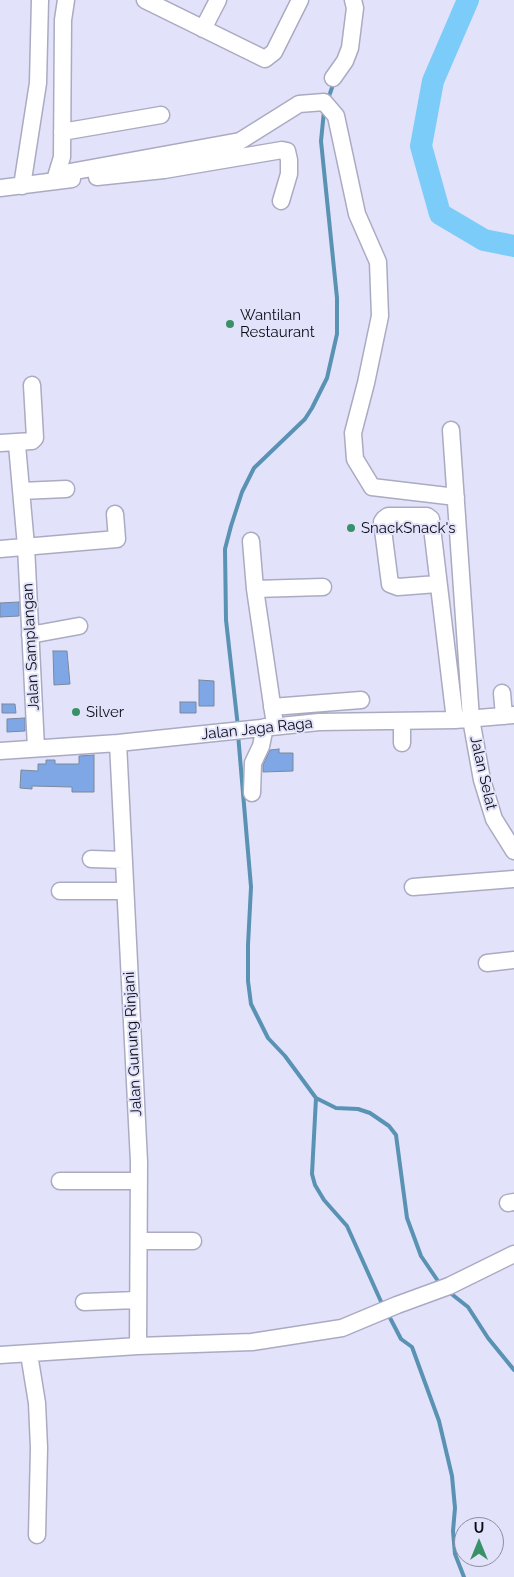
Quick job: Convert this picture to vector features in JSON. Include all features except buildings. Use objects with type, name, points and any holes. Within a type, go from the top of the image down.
[{"type":"street","points":[[22,186],[38,83],[40,0]]},
{"type":"street","points":[[57,177],[62,132],[63,20],[66,0]]},
{"type":"street","points":[[145,0],[265,59],[274,52],[300,0]]},
{"type":"street","points":[[203,29],[218,0]]},
{"type":"street","points":[[333,78],[345,61],[350,48],[355,8],[352,0]]},
{"type":"street","points":[[0,188],[22,186],[57,177],[240,141],[299,104],[324,102],[336,116],[357,214],[378,262],[380,316],[353,433],[355,459],[372,487],[456,497]]},
{"type":"street","points":[[62,132],[161,115]]},
{"type":"street","points":[[57,177],[164,170],[287,150],[290,160],[289,174],[281,201]]},
{"type":"street","points":[[8,442],[32,441],[35,438],[32,385]]},
{"type":"street","points":[[452,430],[463,720]]},
{"type":"street","name":"Jalan Samplangan","points":[[8,442],[21,491],[26,546],[36,748]]},
{"type":"street","points":[[21,491],[66,489]]},
{"type":"street","points":[[0,548],[117,539],[115,514]]},
{"type":"street","points":[[437,584],[398,587],[390,584],[382,522],[384,519],[388,516],[427,516],[431,519],[437,584],[463,720]]},
{"type":"street","points":[[251,541],[255,589],[272,707],[253,763],[252,793]]},
{"type":"street","points":[[255,589],[324,587]]},
{"type":"street","points":[[30,635],[79,626]]},
{"type":"street","points":[[502,693],[509,715]]},
{"type":"street","points":[[272,707],[361,700]]},
{"type":"street","name":"Jalan Jaga Raga","points":[[0,751],[118,743],[319,722],[463,720],[509,715]]},
{"type":"street","points":[[402,720],[402,743]]},
{"type":"street","name":"Jalan Selat","points":[[463,720],[494,819],[514,851]]},
{"type":"street","name":"Jalan Gunung Rinjani","points":[[118,743],[139,1181],[138,1346]]},
{"type":"street","points":[[92,859],[124,860]]},
{"type":"street","points":[[413,887],[514,879]]},
{"type":"street","points":[[60,891],[124,891]]},
{"type":"street","points":[[487,963],[514,960]]},
{"type":"street","points":[[60,1181],[139,1181]]},
{"type":"street","points":[[139,1241],[193,1241]]},
{"type":"street","points":[[0,1356],[138,1346],[252,1342],[304,1336],[342,1328],[369,1318],[397,1304],[449,1286],[514,1254]]},
{"type":"street","points":[[84,1302],[137,1300]]},
{"type":"street","points":[[29,1354],[38,1421],[37,1535]]},
{"type":"waterway","points":[[468,0],[433,81],[421,146],[440,214],[484,240],[514,246]]},
{"type":"waterway","points":[[328,99],[334,82]]},
{"type":"waterway","points":[[238,727],[226,620],[225,549],[242,492],[254,468],[305,419],[312,408],[327,378],[337,334],[337,298],[321,141],[324,111]]},
{"type":"waterway","points":[[238,734],[251,887],[248,945],[248,981],[251,1004],[268,1038],[285,1056],[316,1098],[336,1108],[358,1109],[370,1113],[389,1126],[396,1135],[407,1218],[421,1256],[440,1284]]},
{"type":"waterway","points":[[316,1098],[312,1174],[315,1185],[324,1200],[347,1226],[383,1306]]},
{"type":"waterway","points":[[449,1292],[468,1307],[488,1338],[514,1370]]},
{"type":"waterway","points":[[388,1314],[401,1339],[412,1347],[439,1421],[452,1476],[455,1508],[453,1531],[455,1554],[464,1577]]},
{"type":"place","name":"Wantilan Restaurant","points":[[230,324]]},
{"type":"place","name":"SnackSnack's","points":[[351,528]]},
{"type":"place","name":"Silver","points":[[76,712]]}]
